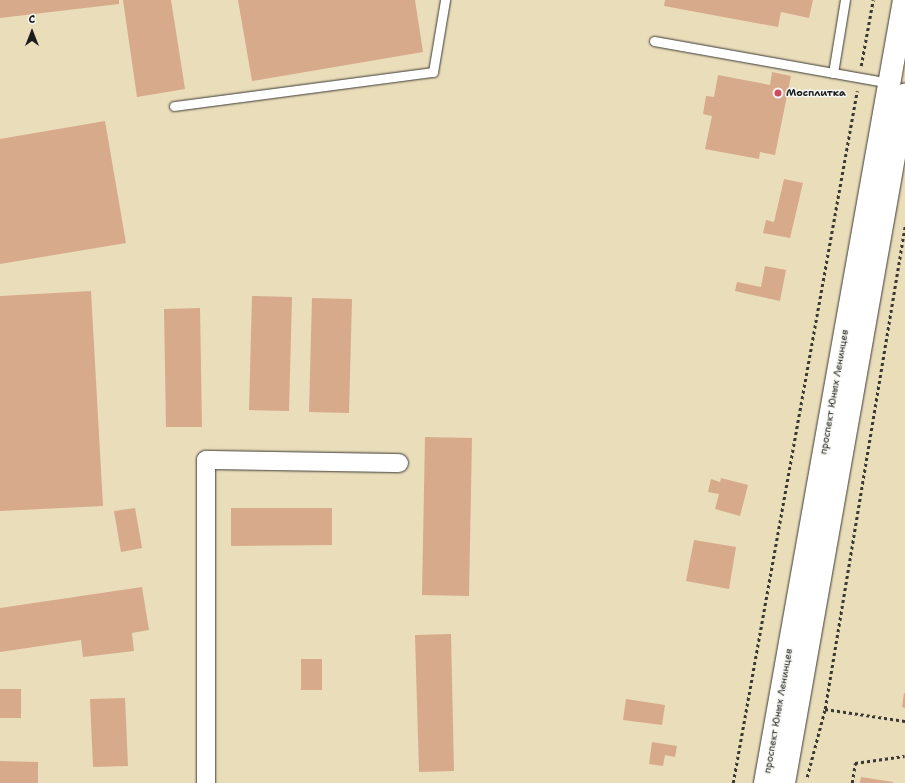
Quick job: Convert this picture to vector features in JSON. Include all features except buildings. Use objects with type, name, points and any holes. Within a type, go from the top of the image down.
[{"type":"main road","name":"проспект Юных Ленинцев","points":[[784,783],[897,89],[904,0]]},
{"type":"main road","name":"проспект Юных Ленинцев","points":[[765,783],[897,89]]},
{"type":"street","points":[[206,783],[206,460],[399,463]]},
{"type":"lane","points":[[174,106],[433,72],[445,0]]},
{"type":"lane","points":[[833,73],[845,0]]},
{"type":"lane","points":[[654,41],[860,77],[897,89]]},
{"type":"path","points":[[733,783],[873,0]]},
{"type":"path","points":[[805,783],[825,709],[905,225]]},
{"type":"path","points":[[825,709],[905,721]]},
{"type":"path","points":[[852,783],[855,763],[905,756]]},
{"type":"place","name":"Мосплитка","points":[[778,93]]}]
